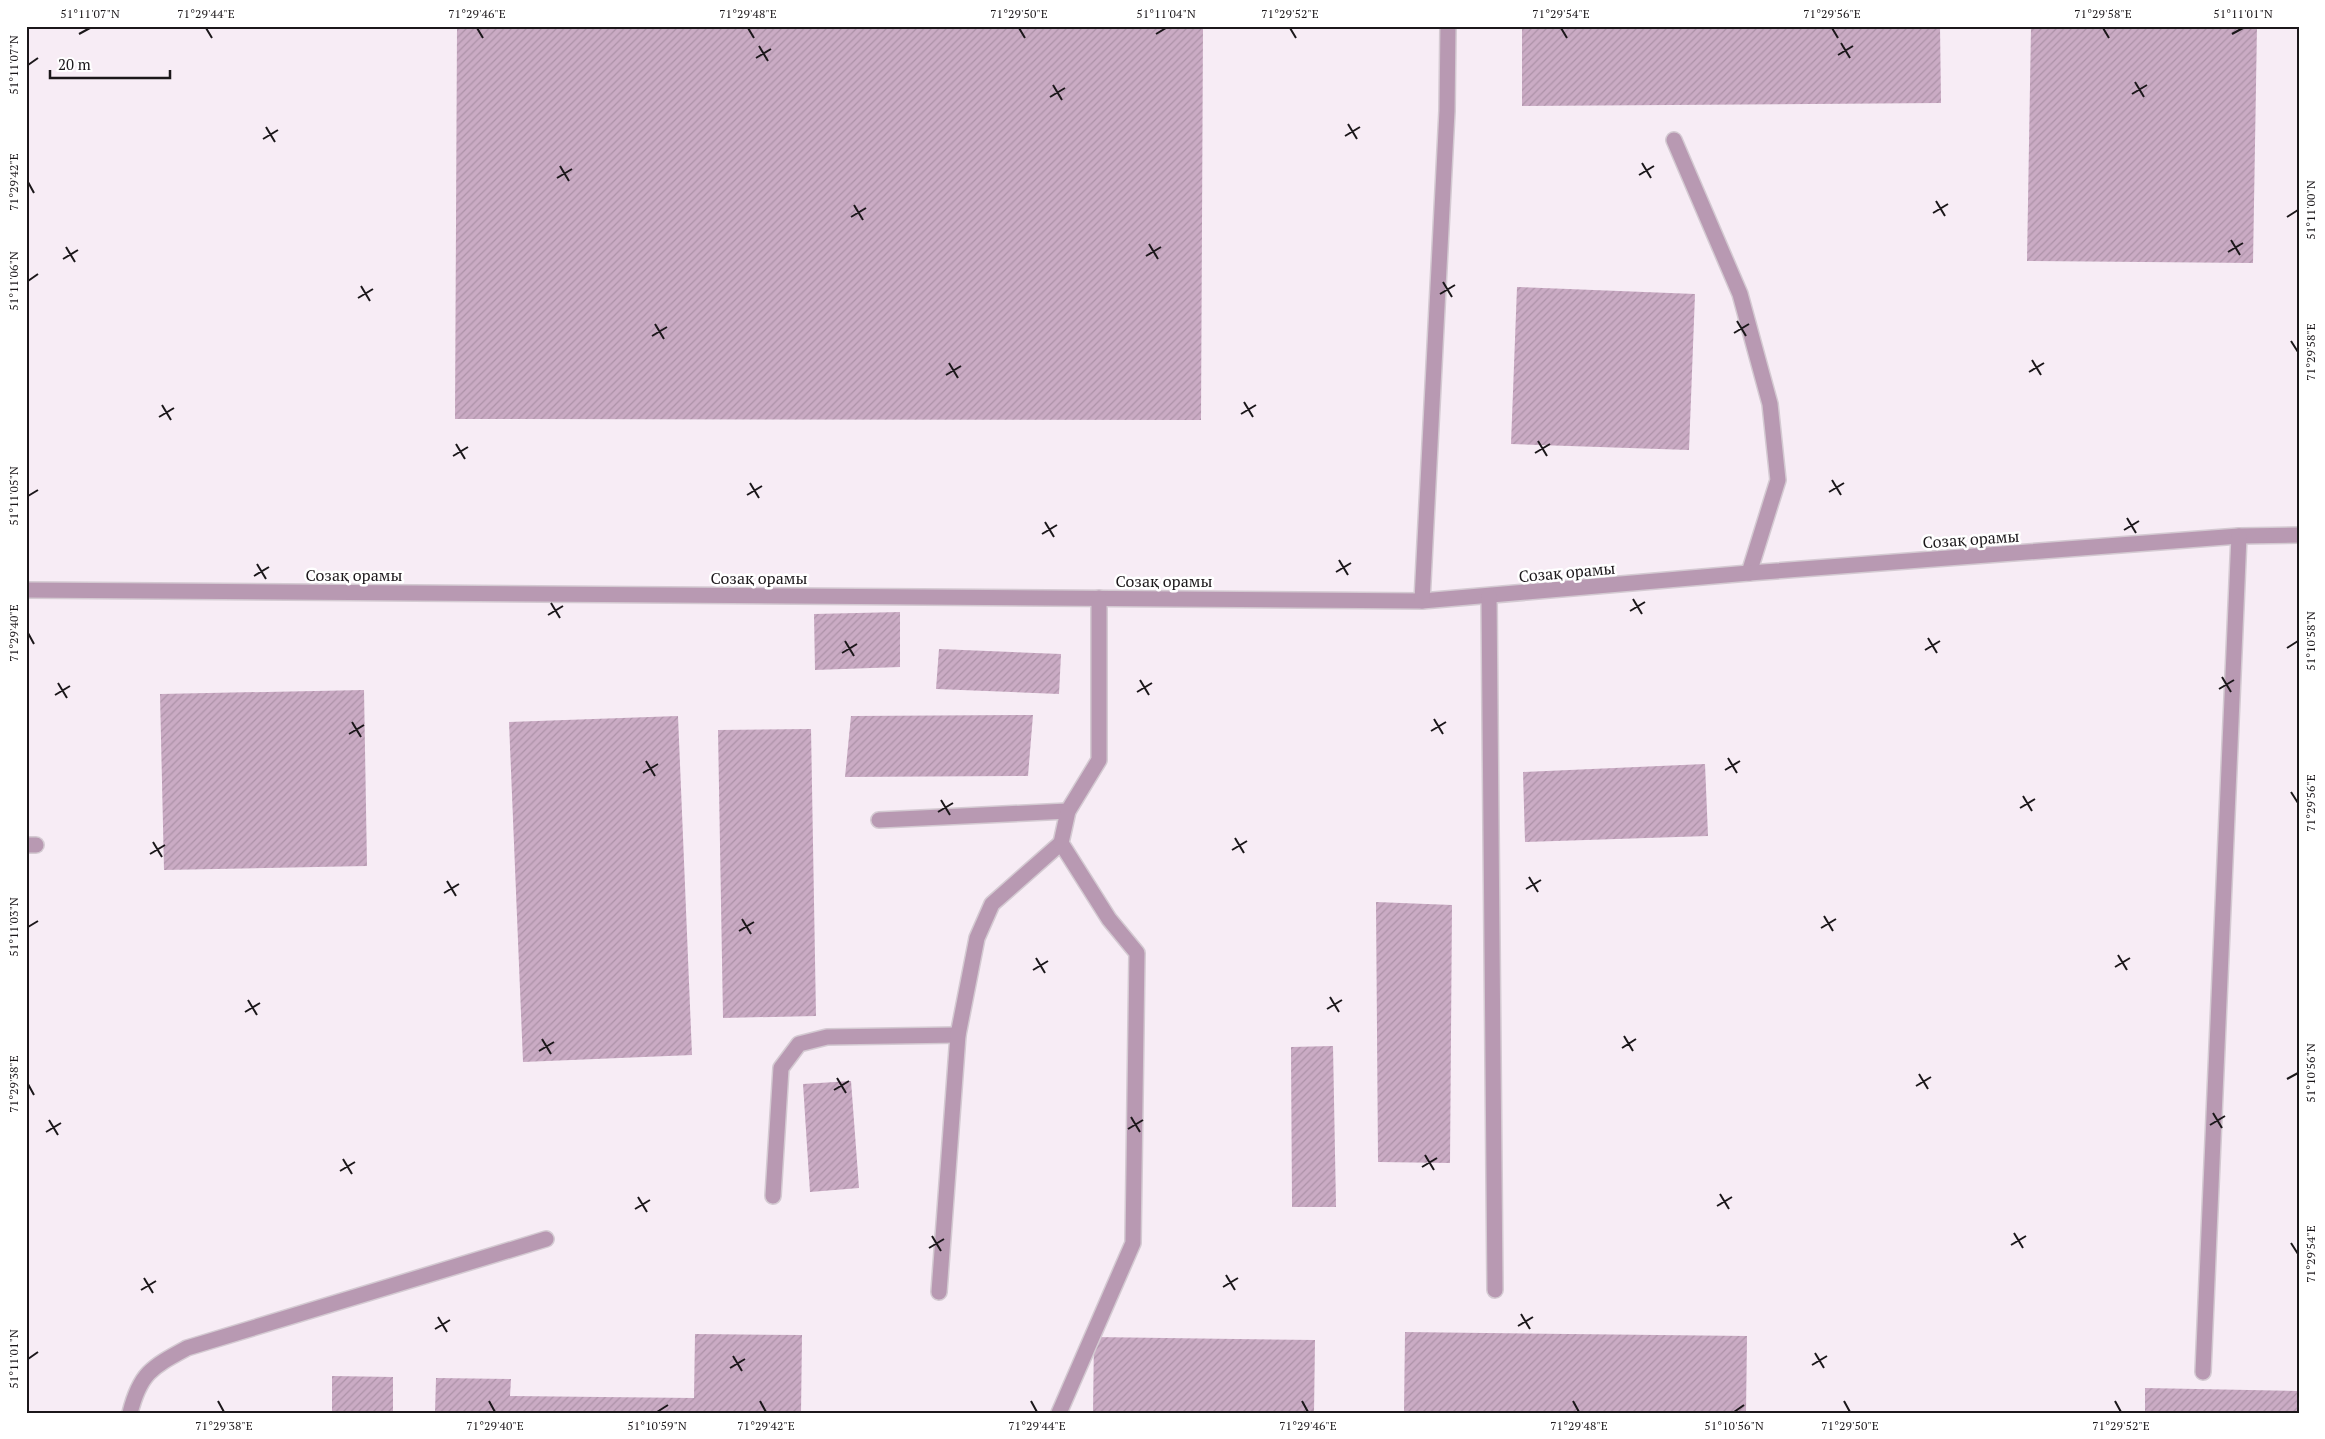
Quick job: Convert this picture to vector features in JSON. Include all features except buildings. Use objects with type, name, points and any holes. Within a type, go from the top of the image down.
[{"type":"lane","points":[[1422,601],[1448,111],[1448,26]]},
{"type":"lane","points":[[1674,140],[1740,294],[1770,404],[1778,480],[1749,573]]},
{"type":"lane","name":"Созақ орамы","points":[[26,590],[1422,601],[1749,573],[2239,536],[2299,535]]},
{"type":"lane","points":[[2203,1372],[2239,536]]},
{"type":"lane","points":[[1489,596],[1495,1290]]},
{"type":"lane","points":[[939,1292],[958,1035],[976,938],[992,904],[1061,843],[1068,811],[1100,760],[1099,598]]},
{"type":"lane","points":[[879,820],[1068,811]]},
{"type":"lane","points":[[1059,1413],[1133,1243],[1137,1005],[1137,953],[1109,919],[1061,843]]},
{"type":"lane","points":[[773,1196],[781,1068],[799,1044],[827,1037],[958,1035]]},
{"type":"lane","points":[[130,1413],[136,1389],[157,1364],[187,1348],[546,1240]]}]
